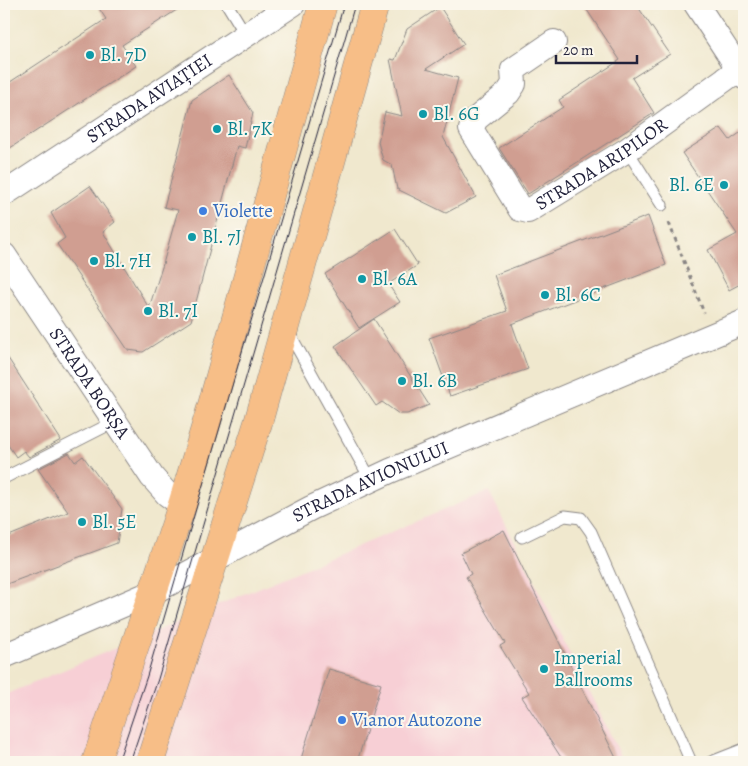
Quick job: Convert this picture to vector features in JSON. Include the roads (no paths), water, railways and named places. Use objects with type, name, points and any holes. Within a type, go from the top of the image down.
[{"type":"main road","points":[[96,762],[182,505],[215,396],[323,4]]},
{"type":"main road","points":[[150,762],[258,423],[375,4]]},
{"type":"street","name":"STRADA AVIAȚIEI","points":[[4,194],[294,4]]},
{"type":"street","name":"STRADA ARIPILOR","points":[[554,42],[513,70],[514,84],[508,93],[476,119],[472,130],[520,209],[528,211],[626,150],[742,73],[696,4]]},
{"type":"street","name":"STRADA BORȘA","points":[[4,255],[152,477],[167,494],[182,505]]},
{"type":"street","name":"STRADA AVIONULUI","points":[[4,656],[153,592],[311,508],[371,480],[744,322]]},
{"type":"lane","points":[[227,4],[246,35]]},
{"type":"lane","points":[[626,150],[662,205]]},
{"type":"lane","points":[[285,325],[371,480]]},
{"type":"lane","points":[[4,478],[114,422]]},
{"type":"lane","points":[[522,537],[565,516],[580,518],[591,532],[691,762]]},
{"type":"lane","points":[[711,762],[744,749]]},
{"type":"tram line","points":[[118,762],[147,676],[344,4]]},
{"type":"tram line","points":[[130,762],[158,679],[355,4]]},
{"type":"place","name":"Bl. 7D","points":[[90,55]]},
{"type":"place","name":"Bl. 6G","points":[[423,114]]},
{"type":"place","name":"Bl. 7K","points":[[217,129]]},
{"type":"place","name":"Bl. 6E","points":[[724,185]]},
{"type":"place","name":"Violette","points":[[203,211]]},
{"type":"place","name":"Bl. 7J","points":[[192,237]]},
{"type":"place","name":"Bl. 7H","points":[[94,261]]},
{"type":"place","name":"Bl. 6A","points":[[362,279]]},
{"type":"place","name":"Bl. 6C","points":[[545,295]]},
{"type":"place","name":"Bl. 7I","points":[[148,311]]},
{"type":"place","name":"Bl. 6B","points":[[402,381]]},
{"type":"place","name":"Bl. 5E","points":[[82,522]]},
{"type":"place","name":"Imperial Ballrooms","points":[[544,669]]},
{"type":"place","name":"Vianor Autozone","points":[[342,720]]}]
